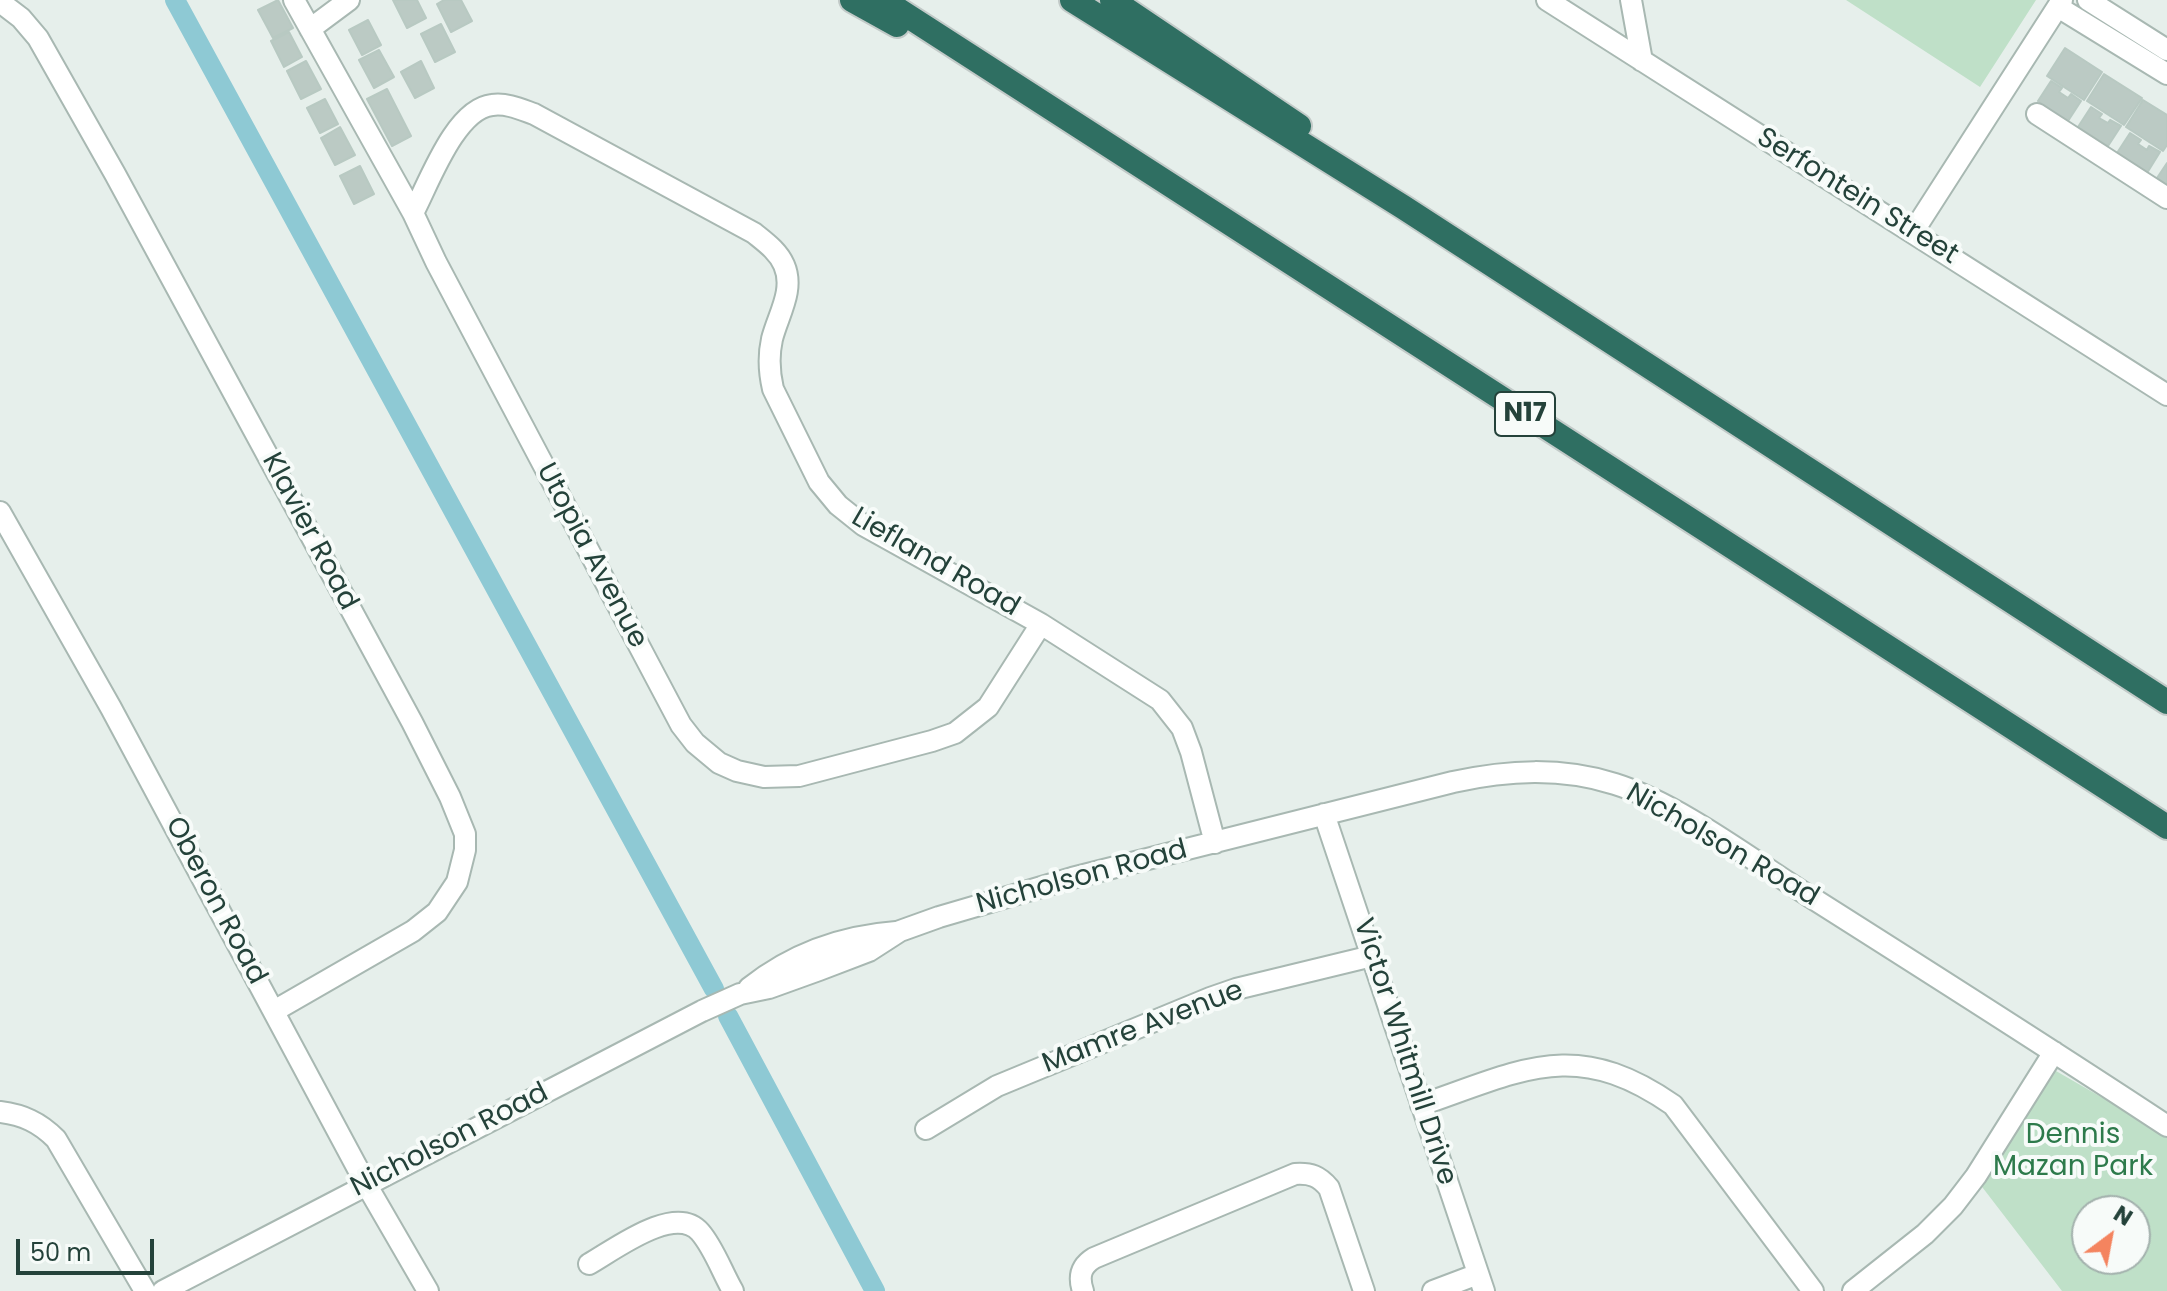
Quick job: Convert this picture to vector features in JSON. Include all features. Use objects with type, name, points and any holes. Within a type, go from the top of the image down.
[{"type":"highway","points":[[852,0],[1047,106]]},
{"type":"highway","name":"N17","points":[[883,0],[2167,827]]},
{"type":"highway","points":[[1072,0],[1403,207],[2167,702]]},
{"type":"highway","points":[[1112,0],[1377,180],[1403,207]]},
{"type":"street","name":"Utopia Avenue","points":[[294,0],[413,213],[681,725],[695,743],[719,763],[737,771],[764,777],[799,776],[955,733],[988,707],[1041,624]]},
{"type":"street","points":[[310,29],[349,0]]},
{"type":"street","name":"Serfontein Street","points":[[1547,0],[2167,395]]},
{"type":"street","points":[[1631,0],[1642,61]]},
{"type":"street","points":[[2088,0],[2167,50]]},
{"type":"street","name":"Klavier Road","points":[[0,2],[21,18],[38,38],[115,174],[412,722],[465,834],[465,850],[457,882],[437,912],[413,931],[274,1011]]},
{"type":"street","points":[[1913,232],[2060,4],[2166,72]]},
{"type":"street","name":"Liefland Road","points":[[413,213],[455,132],[467,117],[491,105],[511,105],[534,114],[754,233],[775,250],[784,264],[788,291],[772,339],[769,374],[773,389],[819,482],[838,505],[863,525],[1041,624],[1160,700],[1172,712],[1191,752],[1215,843]]},
{"type":"street","points":[[2037,114],[2167,198]]},
{"type":"street","name":"Oberon Road","points":[[0,512],[6,538],[111,708],[366,1184],[428,1291]]},
{"type":"street","name":"Nicholson Road","points":[[163,1291],[740,994],[777,968],[838,941],[900,931],[1059,882],[1453,782],[1517,771],[1564,773],[1618,785],[1690,820],[2167,1126]]},
{"type":"street","name":"Victor Whitmill Drive","points":[[1324,814],[1481,1282]]},
{"type":"street","name":"Mamre Avenue","points":[[926,1129],[997,1086],[1210,998],[1372,956]]},
{"type":"street","points":[[1853,1291],[1925,1234],[1953,1206],[1976,1176],[2054,1052]]},
{"type":"street","points":[[1421,1105],[1508,1075],[1567,1064],[1595,1067],[1644,1085],[1673,1105],[1813,1291]]},
{"type":"street","points":[[0,1112],[23,1115],[56,1139],[145,1291]]},
{"type":"street","points":[[1083,1291],[1081,1273],[1085,1264],[1094,1258],[1295,1174],[1305,1173],[1322,1179],[1329,1188],[1364,1291]]},
{"type":"street","points":[[589,1264],[652,1228],[680,1221],[699,1231],[733,1291]]},
{"type":"street","points":[[1433,1291],[1481,1282]]},
{"type":"green space","points":[[1846,0],[2036,0],[1980,87]]},
{"type":"green space","name":"Dennis Mazan Park","points":[[2056,1071],[2167,1135],[2167,1291],[2062,1291],[1976,1179]]},
{"type":"building","points":[[278,0],[293,28],[273,38],[258,10]]},
{"type":"building","points":[[393,0],[417,0],[426,18],[407,28]]},
{"type":"building","points":[[444,0],[461,0],[472,21],[451,32],[437,4]]},
{"type":"building","points":[[368,20],[381,45],[362,55],[349,30]]},
{"type":"building","points":[[441,24],[455,52],[435,62],[421,34]]},
{"type":"building","points":[[289,32],[302,57],[284,67],[271,41]]},
{"type":"building","points":[[2065,48],[2102,72],[2084,100],[2047,76]]},
{"type":"building","points":[[379,50],[394,77],[374,88],[359,60]]},
{"type":"building","points":[[306,61],[321,89],[301,99],[287,71]]},
{"type":"building","points":[[421,61],[434,88],[415,98],[401,72]]},
{"type":"building","points":[[2104,74],[2142,98],[2124,125],[2087,101]]},
{"type":"building","points":[[2051,81],[2062,88],[2059,92],[2068,98],[2071,94],[2081,101],[2068,121],[2038,101]]},
{"type":"building","points":[[387,89],[411,136],[392,146],[367,99]]},
{"type":"building","points":[[325,99],[338,124],[320,133],[307,108]]},
{"type":"building","points":[[2143,100],[2167,115],[2167,145],[2163,151],[2126,127]]},
{"type":"building","points":[[2091,107],[2102,114],[2099,118],[2121,126],[2108,146],[2078,127]]},
{"type":"building","points":[[340,127],[355,155],[335,165],[321,138]]},
{"type":"building","points":[[2130,133],[2141,140],[2138,144],[2147,150],[2149,146],[2160,152],[2147,173],[2117,153]]},
{"type":"building","points":[[2167,163],[2167,185],[2157,178]]},
{"type":"building","points":[[360,166],[374,194],[354,204],[340,176]]},
{"type":"waterway","points":[[175,0],[714,989]]},
{"type":"waterway","points":[[728,1016],[875,1291]]}]
